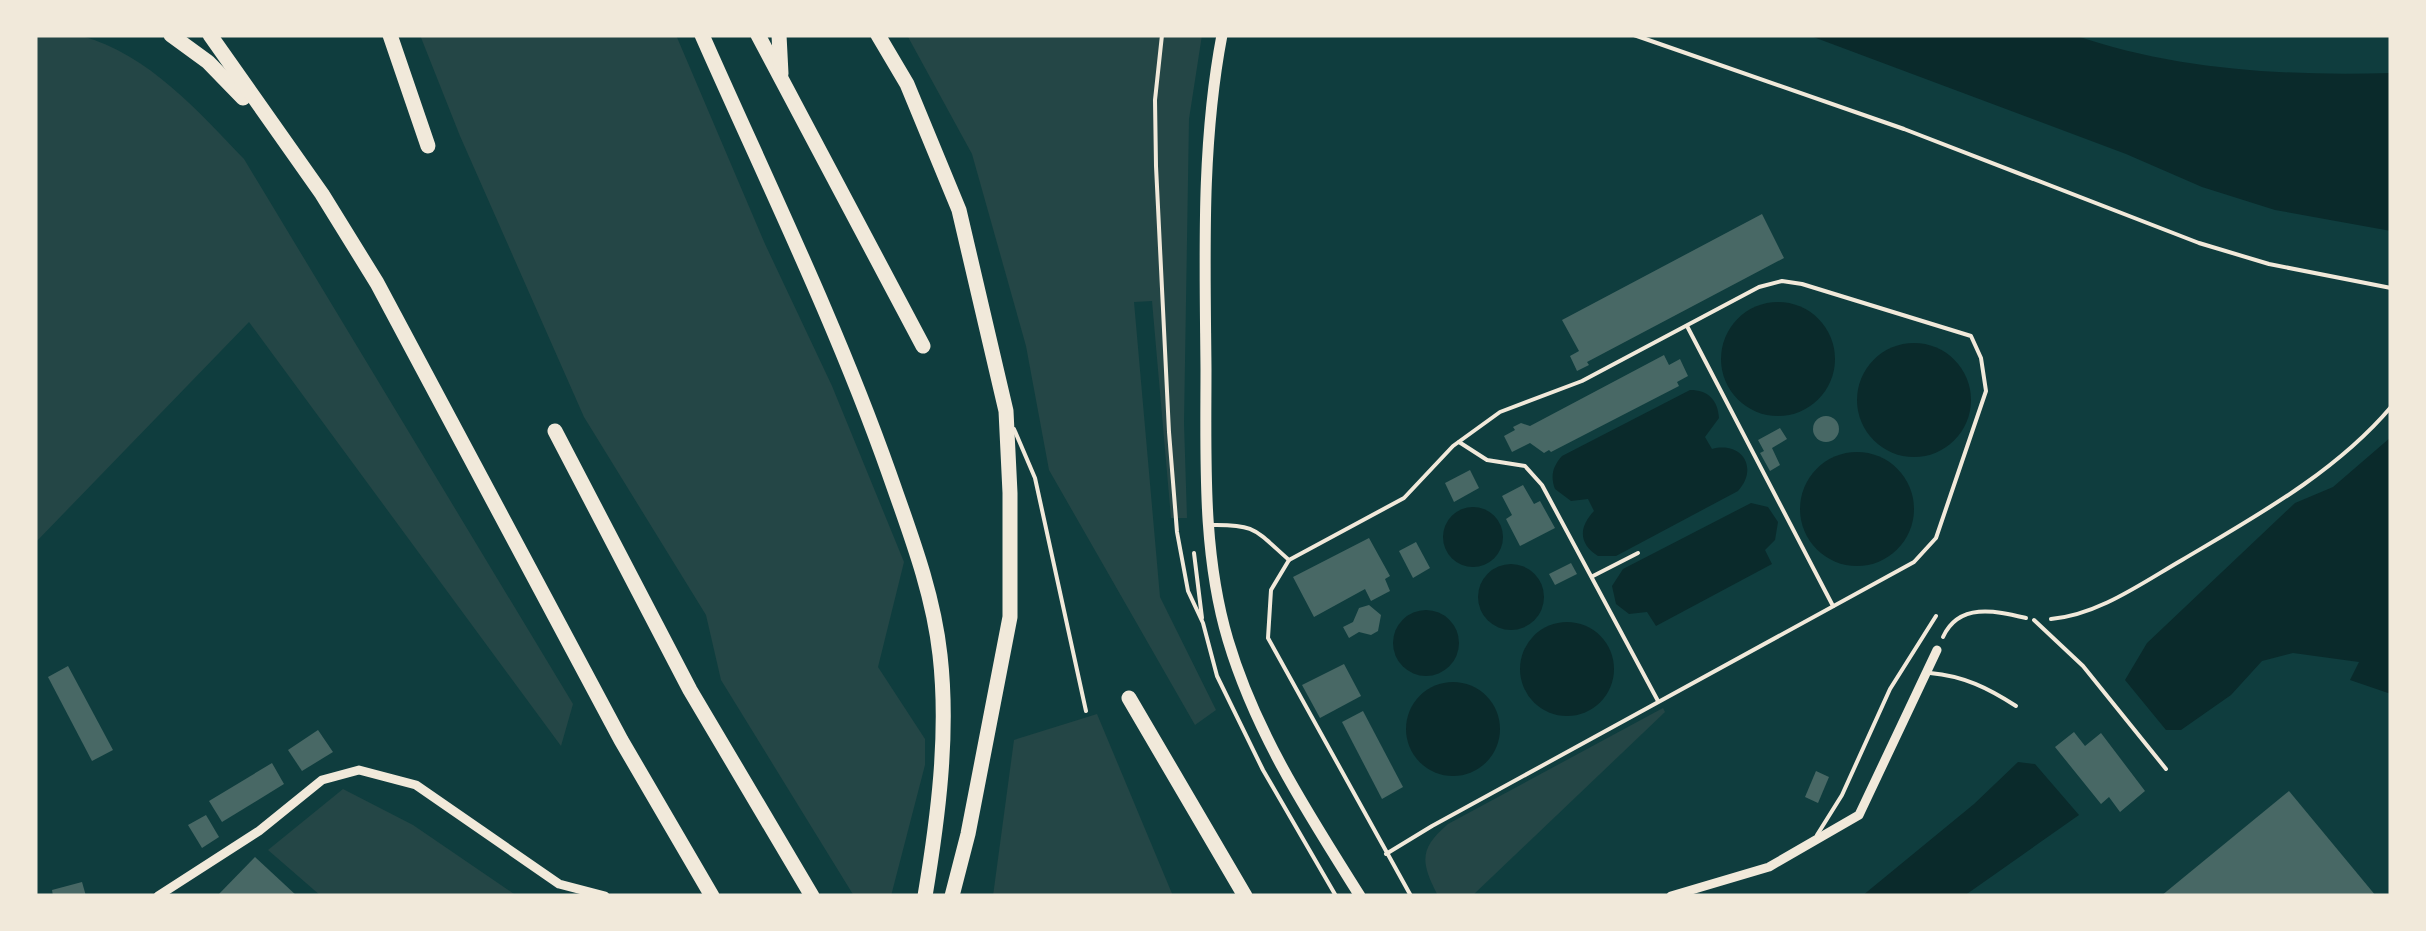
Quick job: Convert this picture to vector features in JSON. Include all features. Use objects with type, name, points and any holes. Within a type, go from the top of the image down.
[{"type":"highway","points":[[171,35],[208,62],[276,132]]},
{"type":"highway","points":[[210,35],[322,194],[377,283],[621,740],[712,896]]},
{"type":"highway","points":[[390,35],[428,146]]},
{"type":"highway","points":[[702,35],[854,375],[920,561],[940,655],[942,704],[937,823],[925,896]]},
{"type":"highway","points":[[758,35],[923,346]]},
{"type":"highway","points":[[779,35],[782,82]]},
{"type":"highway","points":[[878,35],[908,84],[959,210],[1006,411],[1010,617],[968,834],[952,896]]},
{"type":"highway","points":[[555,431],[690,690],[812,896]]},
{"type":"highway","points":[[1129,698],[1245,896]]},
{"type":"street","points":[[1222,35],[1208,144],[1205,227],[1208,525],[1213,580],[1247,696],[1306,810],[1360,896]]},
{"type":"street","points":[[1670,896],[1769,867],[1858,815],[1938,650]]},
{"type":"street","points":[[158,896],[259,831],[322,780],[359,770],[416,784],[558,884],[605,896]]},
{"type":"lane","points":[[1386,854],[1914,562],[1936,538],[1986,391],[1981,358],[1971,336],[1802,284],[1782,281],[1759,287],[1582,381],[1500,412],[1458,442],[1404,498],[1289,560],[1272,590],[1268,638],[1386,854],[1411,896]]},
{"type":"lane","points":[[1687,326],[1832,606]]},
{"type":"lane","points":[[1006,411],[1035,478],[1058,598],[1086,711]]},
{"type":"lane","points":[[1458,442],[1487,460],[1524,466],[1542,485],[1658,702]]},
{"type":"lane","points":[[1208,525],[1244,524],[1289,560]]},
{"type":"lane","points":[[1593,576],[1638,553]]},
{"type":"lane","points":[[1815,839],[1842,795],[1890,690],[1936,616]]},
{"type":"lane","points":[[2034,620],[2083,666],[2166,769]]},
{"type":"lane","points":[[1926,673],[1967,679],[2016,706]]},
{"type":"path","points":[[1162,35],[1156,100],[1156,166],[1177,532]]},
{"type":"path","points":[[1634,35],[1989,160],[2199,243],[2268,264],[2391,288]]},
{"type":"path","points":[[1938,650],[1947,628],[1964,613],[1996,610],[2034,620],[2060,618],[2130,590],[2258,515],[2343,452],[2391,407]]},
{"type":"shaded area","points":[[35,35],[82,36],[129,56],[171,87],[244,159],[573,704],[561,746],[249,322],[35,543]]},
{"type":"shaded area","points":[[420,35],[676,35],[765,244],[832,386],[904,562],[878,667],[925,739],[925,765],[891,896],[854,896],[721,680],[706,615],[584,417],[460,136]]},
{"type":"shaded area","points":[[907,35],[1202,35],[1189,119],[1184,423],[1187,518],[1171,518],[1152,301],[1134,302],[1160,597],[1216,710],[1195,725],[1049,470],[1026,346],[972,154]]},
{"type":"shaded area","points":[[1808,35],[2074,35],[2151,56],[2230,68],[2391,73],[2391,231],[2275,210],[2202,187],[2126,154]]},
{"type":"shaded area","points":[[1778,302],[1810,311],[1826,327],[1835,359],[1826,391],[1810,407],[1778,416],[1746,407],[1730,391],[1721,359],[1730,327],[1746,311]]},
{"type":"shaded area","points":[[1914,343],[1946,352],[1962,368],[1971,400],[1962,432],[1946,448],[1914,457],[1882,448],[1866,432],[1857,400],[1866,368],[1882,352]]},
{"type":"shaded area","points":[[1690,390],[1707,394],[1714,401],[1719,418],[1705,437],[1712,449],[1732,449],[1744,458],[1744,482],[1738,491],[1616,556],[1598,556],[1587,546],[1583,535],[1585,523],[1594,511],[1588,499],[1571,501],[1555,489],[1556,464],[1562,456]]},
{"type":"shaded area","points":[[2391,437],[2391,694],[2350,680],[2359,662],[2293,653],[2262,661],[2231,695],[2181,730],[2166,730],[2125,680],[2147,643],[2295,503],[2333,487]]},
{"type":"shaded area","points":[[1857,452],[1879,456],[1898,468],[1910,487],[1914,509],[1910,531],[1898,550],[1879,562],[1857,566],[1835,562],[1816,550],[1804,531],[1800,509],[1804,487],[1816,468],[1835,456]]},
{"type":"shaded area","points":[[1751,503],[1768,507],[1778,522],[1775,540],[1765,550],[1772,564],[1656,626],[1647,612],[1629,614],[1616,604],[1612,586],[1623,569]]},
{"type":"shaded area","points":[[1473,507],[1494,516],[1503,537],[1494,558],[1473,567],[1452,558],[1443,537],[1452,516]]},
{"type":"shaded area","points":[[1511,564],[1534,574],[1544,597],[1534,620],[1511,630],[1488,620],[1478,597],[1488,574]]},
{"type":"shaded area","points":[[1426,610],[1449,620],[1459,643],[1449,666],[1426,676],[1403,666],[1393,643],[1403,620]]},
{"type":"shaded area","points":[[1567,622],[1585,626],[1600,636],[1610,651],[1614,669],[1610,687],[1600,702],[1585,712],[1567,716],[1549,712],[1534,702],[1524,687],[1520,669],[1524,651],[1534,636],[1549,626]]},
{"type":"shaded area","points":[[1453,682],[1471,686],[1486,696],[1496,711],[1500,729],[1496,747],[1486,762],[1471,772],[1453,776],[1435,772],[1420,762],[1410,747],[1406,729],[1410,711],[1420,696],[1435,686]]},
{"type":"shaded area","points":[[1663,708],[1665,712],[1472,896],[1437,894],[1426,856],[1432,840],[1448,824]]},
{"type":"shaded area","points":[[1097,714],[1173,896],[993,896],[1014,740]]},
{"type":"shaded area","points":[[2018,762],[2035,764],[2079,815],[1964,896],[1862,896],[1974,804]]},
{"type":"shaded area","points":[[343,789],[413,825],[517,896],[321,896],[268,850]]},
{"type":"building","points":[[1762,214],[1784,258],[1587,362],[1589,365],[1577,371],[1570,356],[1579,351],[1562,320]]},
{"type":"building","points":[[1664,355],[1669,365],[1680,359],[1688,376],[1677,382],[1679,386],[1551,452],[1544,453],[1530,443],[1512,452],[1504,436],[1515,430],[1513,427],[1521,423],[1530,426]]},
{"type":"building","points":[[1826,416],[1835,420],[1839,429],[1835,438],[1826,442],[1817,438],[1813,429],[1817,420]]},
{"type":"building","points":[[1780,428],[1787,439],[1772,448],[1780,465],[1770,471],[1758,440]]},
{"type":"building","points":[[1470,470],[1479,488],[1454,502],[1445,483]]},
{"type":"building","points":[[1523,485],[1534,504],[1540,501],[1555,528],[1520,546],[1506,519],[1512,515],[1502,496]]},
{"type":"building","points":[[1369,538],[1390,576],[1385,579],[1390,591],[1371,601],[1365,589],[1314,617],[1293,577]]},
{"type":"building","points":[[1416,542],[1430,568],[1413,578],[1399,551]]},
{"type":"building","points":[[1571,563],[1577,574],[1555,585],[1549,574]]},
{"type":"building","points":[[1369,605],[1381,615],[1378,631],[1371,635],[1359,632],[1349,638],[1343,627],[1353,622],[1359,608]]},
{"type":"building","points":[[1344,664],[1361,696],[1320,718],[1302,685]]},
{"type":"building","points":[[68,666],[113,750],[92,761],[48,677]]},
{"type":"building","points":[[1363,711],[1403,787],[1382,799],[1342,722]]},
{"type":"building","points":[[318,730],[333,752],[302,771],[288,750]]},
{"type":"building","points":[[2074,732],[2085,746],[2101,733],[2145,791],[2120,812],[2109,797],[2101,804],[2055,747]]},
{"type":"building","points":[[272,763],[284,784],[222,822],[209,801]]},
{"type":"building","points":[[1816,771],[1829,777],[1818,803],[1805,797]]},
{"type":"building","points":[[2289,791],[2376,896],[2161,896]]},
{"type":"building","points":[[206,815],[219,837],[202,848],[188,825]]},
{"type":"building","points":[[255,857],[297,896],[217,896]]},
{"type":"building","points":[[82,882],[86,896],[53,896],[52,890]]}]
